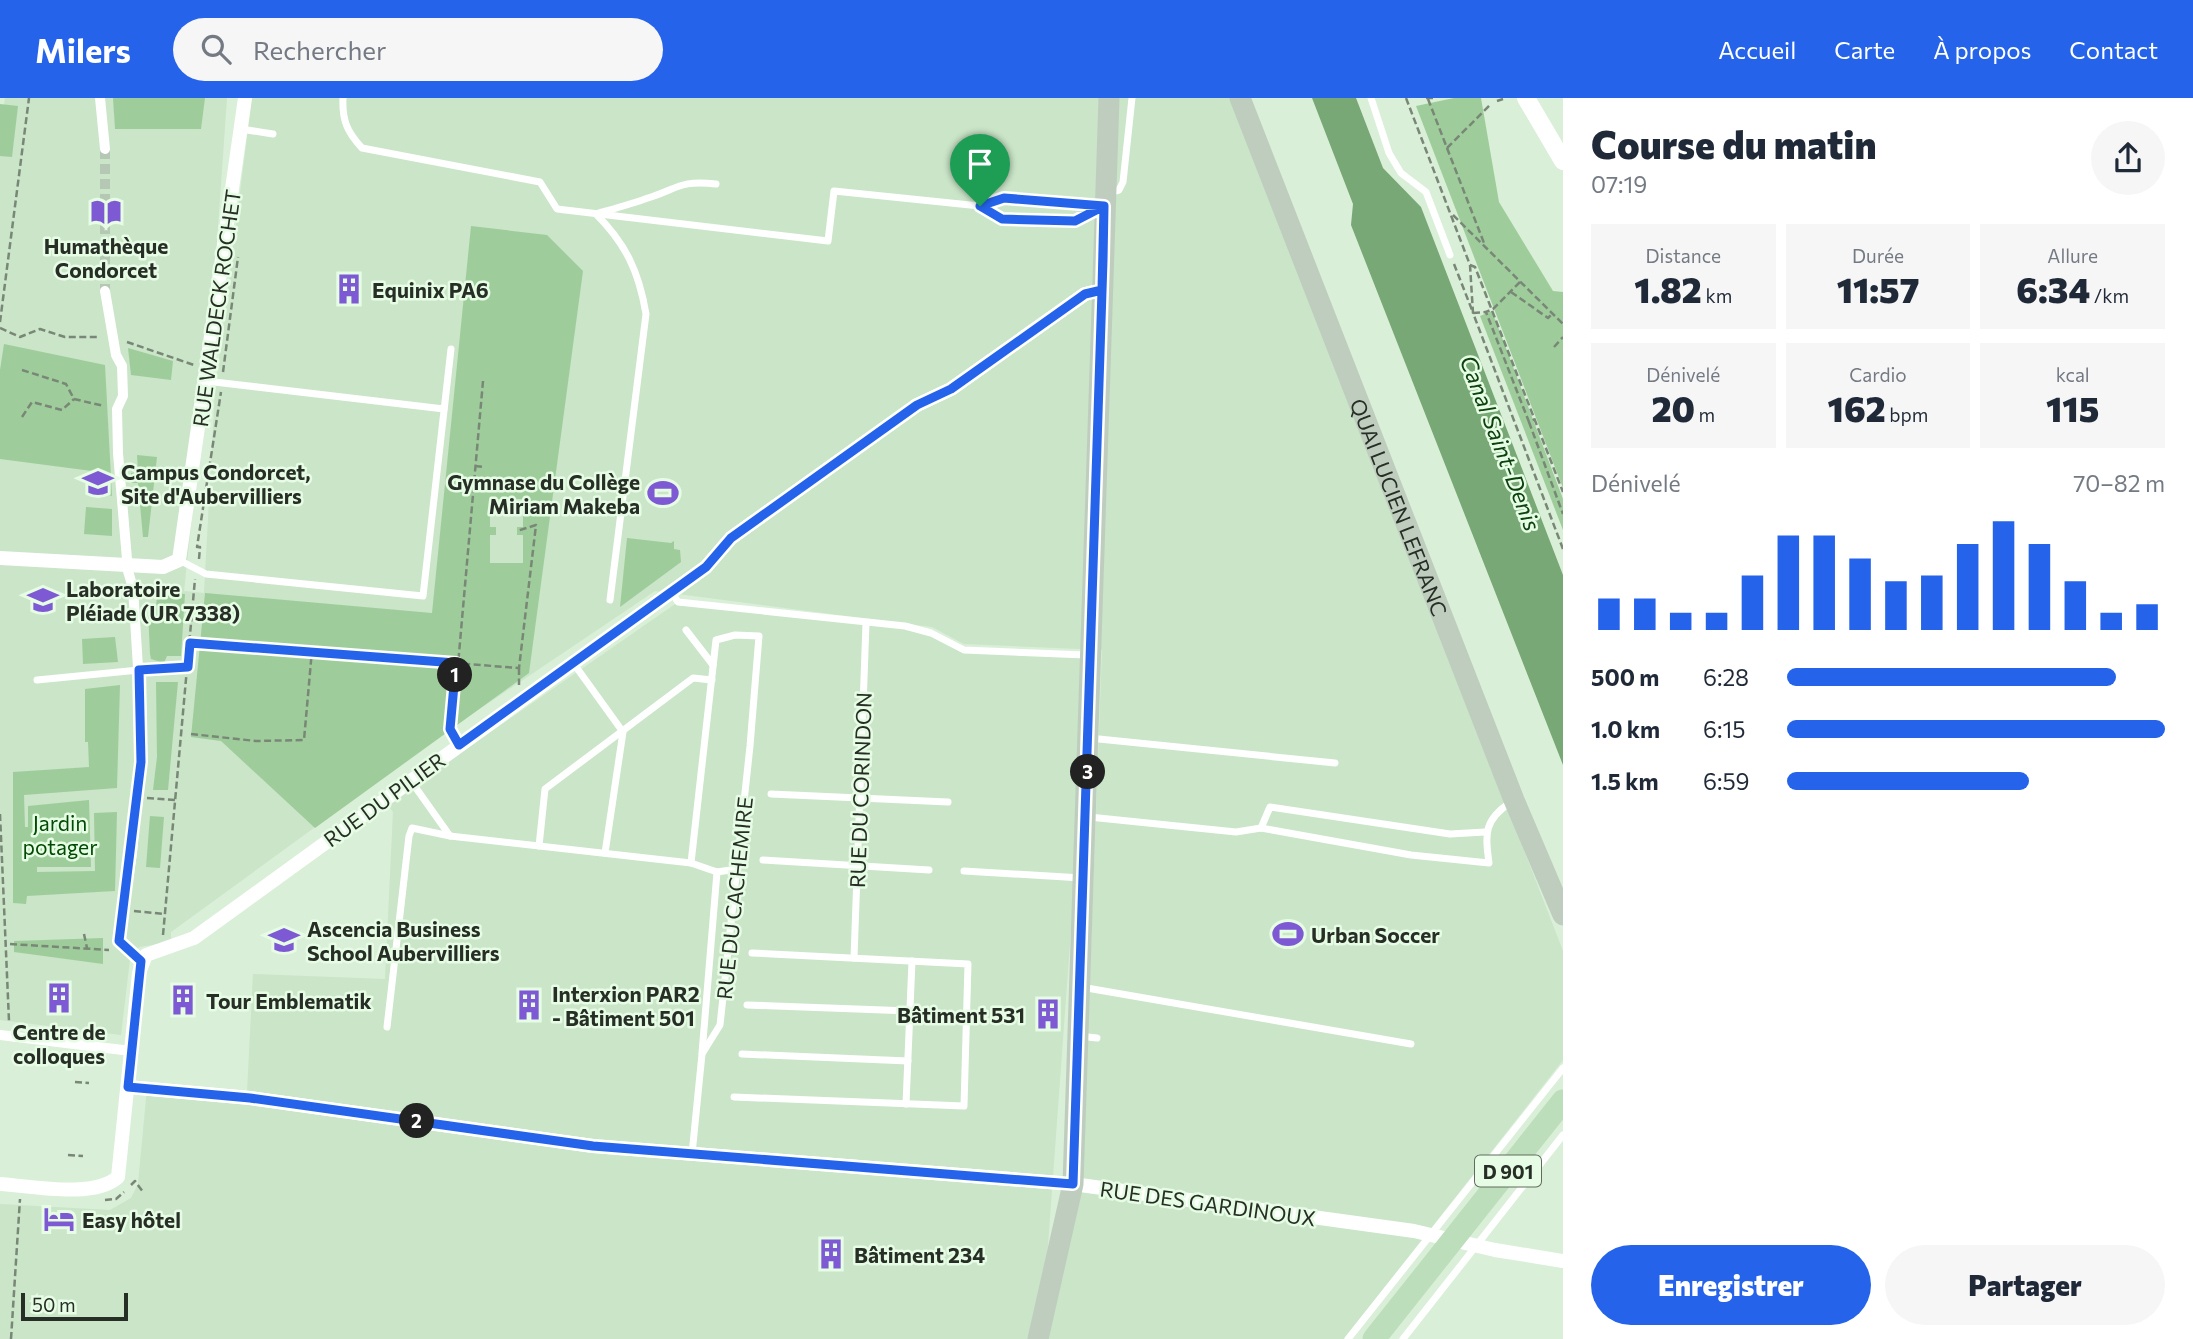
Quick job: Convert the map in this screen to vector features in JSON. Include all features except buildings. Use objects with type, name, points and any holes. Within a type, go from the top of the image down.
[{"type":"main road","points":[[1038,1339],[1073,1184],[1085,1045],[1080,987],[1109,98]]},
{"type":"main road","name":"QUAI LUCIEN LEFRANC","points":[[1240,98],[1514,800],[1563,915]]},
{"type":"main road","name":"D 901","points":[[1374,1339],[1441,1238],[1563,1101]]},
{"type":"street","points":[[100,98],[105,149]]},
{"type":"street","name":"RUE WALDECK ROCHET","points":[[179,560],[245,98]]},
{"type":"street","points":[[1526,98],[1563,161]]},
{"type":"street","name":"RUE DU PILIER","points":[[141,961],[151,951],[194,938],[706,567],[731,538],[917,405],[951,389],[1085,294],[1102,290]]},
{"type":"street","points":[[0,1184],[91,1189],[110,1184],[118,1177],[141,961],[119,941],[137,798],[142,731],[117,408],[123,396],[122,366],[116,355],[105,291]]},
{"type":"street","points":[[0,558],[163,567],[179,560]]},
{"type":"street","points":[[0,1035],[131,1051]]},
{"type":"street","name":"RUE DES GARDINOUX","points":[[128,1087],[250,1098],[593,1146],[1073,1184],[1441,1238],[1563,1261]]},
{"type":"lane","points":[[343,98],[342,113],[347,132],[362,148],[540,182],[557,209],[828,241],[834,191],[980,206],[1004,198],[1104,200]]},
{"type":"lane","points":[[980,206],[1002,219],[1075,221],[1119,190],[1123,182],[1132,98]]},
{"type":"lane","points":[[1371,98],[1389,153],[1401,173],[1426,192],[1450,255]]},
{"type":"lane","points":[[241,128],[273,134]]},
{"type":"lane","points":[[596,214],[652,197],[671,186],[692,181],[716,184]]},
{"type":"lane","points":[[596,214],[617,234],[630,257],[646,314],[610,600]]},
{"type":"lane","points":[[179,560],[206,574],[423,596],[451,349]]},
{"type":"lane","points":[[206,382],[444,409]]},
{"type":"lane","points":[[671,592],[678,602],[905,626],[930,633],[964,650],[1091,655]]},
{"type":"lane","name":"RUE DU CORINDON","points":[[854,958],[866,623]]},
{"type":"lane","points":[[686,630],[713,666],[691,863]]},
{"type":"lane","name":"RUE DU CACHEMIRE","points":[[692,1154],[702,1054],[720,1025],[759,636],[735,635],[716,640],[713,666]]},
{"type":"lane","points":[[574,664],[624,732],[605,853]]},
{"type":"lane","points":[[37,680],[139,670]]},
{"type":"lane","points":[[539,846],[545,789],[693,678],[712,680]]},
{"type":"lane","points":[[1089,738],[1335,762]]},
{"type":"lane","points":[[410,781],[450,836]]},
{"type":"lane","points":[[771,794],[948,802]]},
{"type":"lane","points":[[1087,817],[1237,832],[1261,828],[1411,855],[1489,863],[1485,832],[1499,810],[1514,800]]},
{"type":"lane","points":[[1261,828],[1270,807],[1450,834],[1485,832]]},
{"type":"lane","points":[[387,1027],[412,828],[450,836],[691,863],[717,872],[737,869]]},
{"type":"lane","points":[[763,860],[929,870]]},
{"type":"lane","points":[[702,1054],[717,872]]},
{"type":"lane","points":[[964,872],[1084,878]]},
{"type":"lane","points":[[734,1097],[964,1106],[968,964],[752,953]]},
{"type":"lane","points":[[906,1104],[912,961]]},
{"type":"lane","points":[[1080,987],[1411,1044]]},
{"type":"lane","points":[[747,1005],[910,1011]]},
{"type":"lane","points":[[742,1054],[908,1061]]},
{"type":"lane","points":[[1348,1339],[1441,1238],[1563,1068]]},
{"type":"lane","points":[[1403,1339],[1563,1135]]},
{"type":"path","points":[[0,322],[29,98]]},
{"type":"path","points":[[1406,98],[1470,265],[1473,313]]},
{"type":"path","points":[[1433,98],[1427,99],[1485,246]]},
{"type":"path","points":[[1497,101],[1503,99]]},
{"type":"path","points":[[1447,148],[1491,104]]},
{"type":"path","points":[[1451,213],[1563,324]]},
{"type":"path","points":[[197,547],[239,250]]},
{"type":"path","points":[[1450,255],[1563,550]]},
{"type":"path","points":[[1470,265],[1475,267],[1563,492]]},
{"type":"path","points":[[1473,313],[1492,310],[1520,282]]},
{"type":"path","points":[[1511,292],[1548,318],[1552,314]]},
{"type":"path","points":[[1486,312],[1563,513]]},
{"type":"path","points":[[1554,346],[1563,337]]},
{"type":"path","points":[[22,370],[66,384],[74,399]]},
{"type":"path","points":[[459,745],[450,729],[483,381]]},
{"type":"path","points":[[74,399],[117,408]]},
{"type":"path","points":[[22,417],[32,402],[62,410],[74,399]]},
{"type":"path","points":[[1529,422],[1535,419]]},
{"type":"path","points":[[475,466],[484,467]]},
{"type":"path","points":[[190,643],[312,650],[519,668],[536,525],[517,531]]},
{"type":"path","points":[[164,949],[164,914],[195,577]]},
{"type":"path","points":[[191,734],[256,741],[304,740],[312,650]]},
{"type":"path","points":[[139,670],[188,667]]},
{"type":"path","points":[[137,798],[176,800]]},
{"type":"path","points":[[0,814],[9,1021]]},
{"type":"path","points":[[124,910],[164,914]]},
{"type":"path","points":[[84,934],[87,948]]},
{"type":"path","points":[[10,944],[109,950]]},
{"type":"path","points":[[75,1082],[89,1083]]},
{"type":"path","points":[[68,1155],[83,1156]]},
{"type":"path","points":[[10,1198],[20,1199],[11,1339]]},
{"type":"shaded area","points":[[5,98],[227,98],[208,369],[184,591],[204,593],[215,390],[252,98],[1233,98],[1563,951],[1563,1060],[1344,1339],[1046,1339],[1090,976],[1102,650],[964,644],[932,627],[655,591],[450,729],[171,932],[171,942],[139,947],[130,959],[121,1035],[0,1020],[0,132]]},
{"type":"shaded area","points":[[678,602],[905,626],[931,633],[964,650],[1091,655],[1045,1286],[1036,1339],[0,1339],[0,1204],[110,1210],[131,1198],[138,1184],[147,1088],[247,1093],[253,974],[385,979],[393,812],[387,804]]},
{"type":"green space","points":[[113,98],[205,98],[201,129],[115,129]]},
{"type":"green space","points":[[1454,98],[1481,98],[1499,202],[1553,291],[1563,292],[1563,488],[1416,106]]},
{"type":"green space","points":[[0,104],[18,106],[12,157],[0,156]]},
{"type":"green space","points":[[471,226],[547,235],[583,271],[529,673],[315,828],[221,741],[191,737],[205,593],[432,613]],"holes":[[[490,499],[523,499],[523,527],[517,527],[517,535],[523,535],[523,563],[490,563],[490,535],[496,535],[496,527],[490,527]]]},
{"type":"green space","points":[[1492,311],[1563,499],[1563,530],[1480,316]]},
{"type":"green space","points":[[4,344],[105,365],[112,496],[91,489],[92,471],[0,459],[0,370]]},
{"type":"green space","points":[[128,348],[173,361],[171,380],[131,375]]},
{"type":"green space","points":[[137,455],[157,457],[148,537],[143,537],[138,483],[131,483],[131,473],[138,472]]},
{"type":"green space","points":[[86,507],[112,509],[112,536],[84,534]]},
{"type":"green space","points":[[627,538],[671,543],[674,541],[674,549],[680,550],[681,562],[620,607]]},
{"type":"green space","points":[[157,592],[185,594],[181,656],[167,656],[164,663],[151,659],[150,654],[148,610],[156,609]]},
{"type":"green space","points":[[115,637],[118,662],[83,664],[82,639]]},
{"type":"green space","points":[[156,682],[178,682],[168,790],[153,790],[157,757]]},
{"type":"green space","name":"Jardin potager","points":[[120,685],[117,788],[24,795],[25,827],[28,827],[28,806],[89,800],[91,867],[37,867],[37,872],[95,871],[94,813],[117,812],[115,891],[27,896],[26,904],[13,903],[13,772],[89,767],[88,742],[85,742],[85,689]]},
{"type":"green space","points":[[150,816],[164,817],[160,868],[146,867]]},
{"type":"green space","points":[[103,938],[103,964],[14,952],[14,941]]},
{"type":"water","name":"Canal Saint-Denis","points":[[1312,98],[1356,98],[1383,168],[1421,207],[1563,575],[1563,765],[1351,225],[1353,204]]},
{"type":"tunnel","points":[[105,149],[105,291]]},
{"type":"place","name":"Humathèque Condorcet","points":[[106,212]]},
{"type":"place","name":"Equinix PA6","points":[[349,289]]},
{"type":"place","name":"Campus Condorcet, Site d'Aubervilliers","points":[[98,483]]},
{"type":"place","name":"Gymnase du Collège Miriam Makeba","points":[[663,493]]},
{"type":"place","name":"Laboratoire Pléiade (UR 7338)","points":[[43,600]]},
{"type":"place","name":"Urban Soccer","points":[[1288,934]]},
{"type":"place","name":"Ascencia Business School Aubervilliers","points":[[284,940]]},
{"type":"place","name":"Centre de colloques","points":[[59,998]]},
{"type":"place","name":"Tour Emblematik","points":[[183,1000]]},
{"type":"place","name":"Interxion PAR2 - Bâtiment 501","points":[[529,1005]]},
{"type":"place","name":"Bâtiment 531","points":[[1048,1014]]},
{"type":"place","name":"Easy hôtel","points":[[59,1219]]},
{"type":"place","name":"Bâtiment 234","points":[[831,1254]]},
{"type":"route","points":[[980,206],[1002,219],[1075,221],[1104,206],[1103,260],[1091,655],[1087,817],[1073,1184],[593,1146],[250,1098],[128,1087],[141,961],[119,941],[132,853],[141,762],[139,670],[188,667],[190,643],[312,650],[456,663],[450,729],[459,745],[706,567],[731,538],[917,405],[951,389],[1085,294],[1102,290],[1104,206],[1004,198],[980,206]]}]
